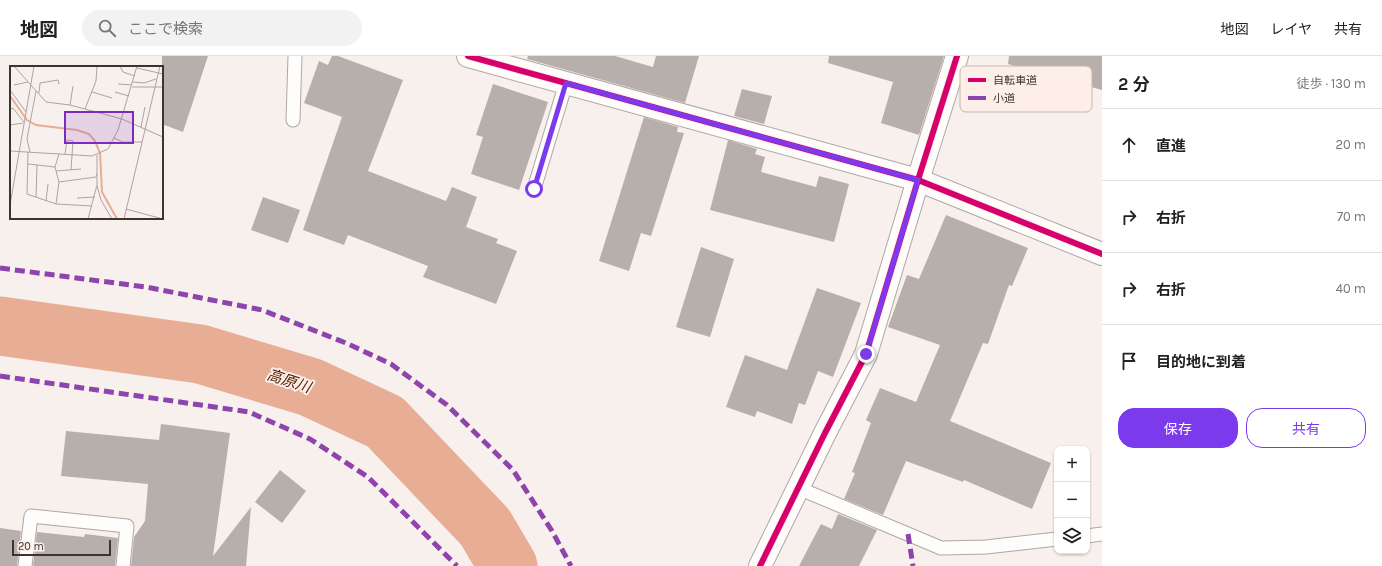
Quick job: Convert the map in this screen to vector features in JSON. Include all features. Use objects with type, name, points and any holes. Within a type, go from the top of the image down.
[{"type":"street","points":[[468,56],[918,180],[1102,254]]},
{"type":"street","points":[[760,566],[825,433],[866,354],[957,56]]},
{"type":"lane","points":[[293,120],[295,56]]},
{"type":"lane","points":[[534,189],[566,83]]},
{"type":"lane","points":[[798,488],[941,548],[986,547],[1054,539]]},
{"type":"lane","points":[[24,566],[31,516],[127,526],[123,566]]},
{"type":"lane","points":[[1090,536],[1102,534]]},
{"type":"building","points":[[162,56],[208,56],[183,132],[163,124]]},
{"type":"building","points":[[332,56],[338,56],[403,80],[368,171],[446,201],[452,187],[477,197],[466,227],[498,239],[496,243],[517,251],[496,304],[423,277],[428,266],[348,235],[344,245],[303,230],[342,117],[304,103],[319,61],[328,65]]},
{"type":"building","points":[[528,56],[615,56],[653,67],[656,56],[699,56],[685,103],[527,59]]},
{"type":"building","points":[[829,56],[944,56],[919,135],[881,123],[893,82],[828,63]]},
{"type":"building","points":[[1009,56],[1102,56],[1102,90],[1092,87],[1092,66],[1015,66],[1008,64]]},
{"type":"building","points":[[493,84],[548,102],[519,190],[471,174],[483,137],[476,135]]},
{"type":"building","points":[[742,89],[772,96],[764,124],[734,116]]},
{"type":"building","points":[[644,117],[678,127],[677,132],[684,133],[651,236],[641,233],[629,271],[599,261]]},
{"type":"building","points":[[728,140],[757,149],[755,154],[765,157],[761,172],[816,187],[819,176],[849,184],[834,242],[710,210]]},
{"type":"building","points":[[263,197],[300,210],[288,243],[251,230]]},
{"type":"building","points":[[946,215],[1028,248],[1012,286],[1009,285],[988,344],[983,343],[950,421],[1051,463],[1032,509],[964,480],[963,482],[906,461],[883,515],[844,499],[855,473],[852,472],[871,423],[866,420],[880,388],[916,402],[940,345],[888,327],[907,275],[919,279]]},
{"type":"building","points":[[701,247],[734,259],[710,337],[676,327]]},
{"type":"building","points":[[817,288],[861,303],[833,377],[818,371],[805,405],[799,403],[792,424],[757,411],[755,417],[726,407],[745,355],[787,370]]},
{"type":"building","points":[[161,424],[230,433],[213,556],[251,507],[246,566],[131,566],[134,537],[145,521],[148,484],[61,476],[66,431],[159,440]]},
{"type":"building","points":[[280,470],[306,491],[282,523],[255,502]]},
{"type":"building","points":[[838,514],[877,530],[859,566],[799,566],[821,524],[832,529]]},
{"type":"building","points":[[0,528],[21,531],[17,566],[0,566]]},
{"type":"building","points":[[37,532],[84,537],[85,534],[118,538],[115,566],[33,566]]},
{"type":"waterway","name":"高原川","points":[[0,326],[200,354],[310,387],[385,422],[485,527],[508,566]]},
{"type":"marked path","points":[[0,268],[146,287],[262,310],[346,343],[391,364],[447,405],[513,470],[552,531],[571,566]]},
{"type":"marked path","points":[[0,376],[249,412],[310,439],[368,477],[457,566]]},
{"type":"marked path","points":[[908,534],[913,566]]},
{"type":"cycle path","points":[[468,56],[918,180],[1102,254]]},
{"type":"cycle path","points":[[760,566],[825,433],[866,354],[957,56]]},
{"type":"route","points":[[534,189],[566,83],[918,180],[866,354]]}]
